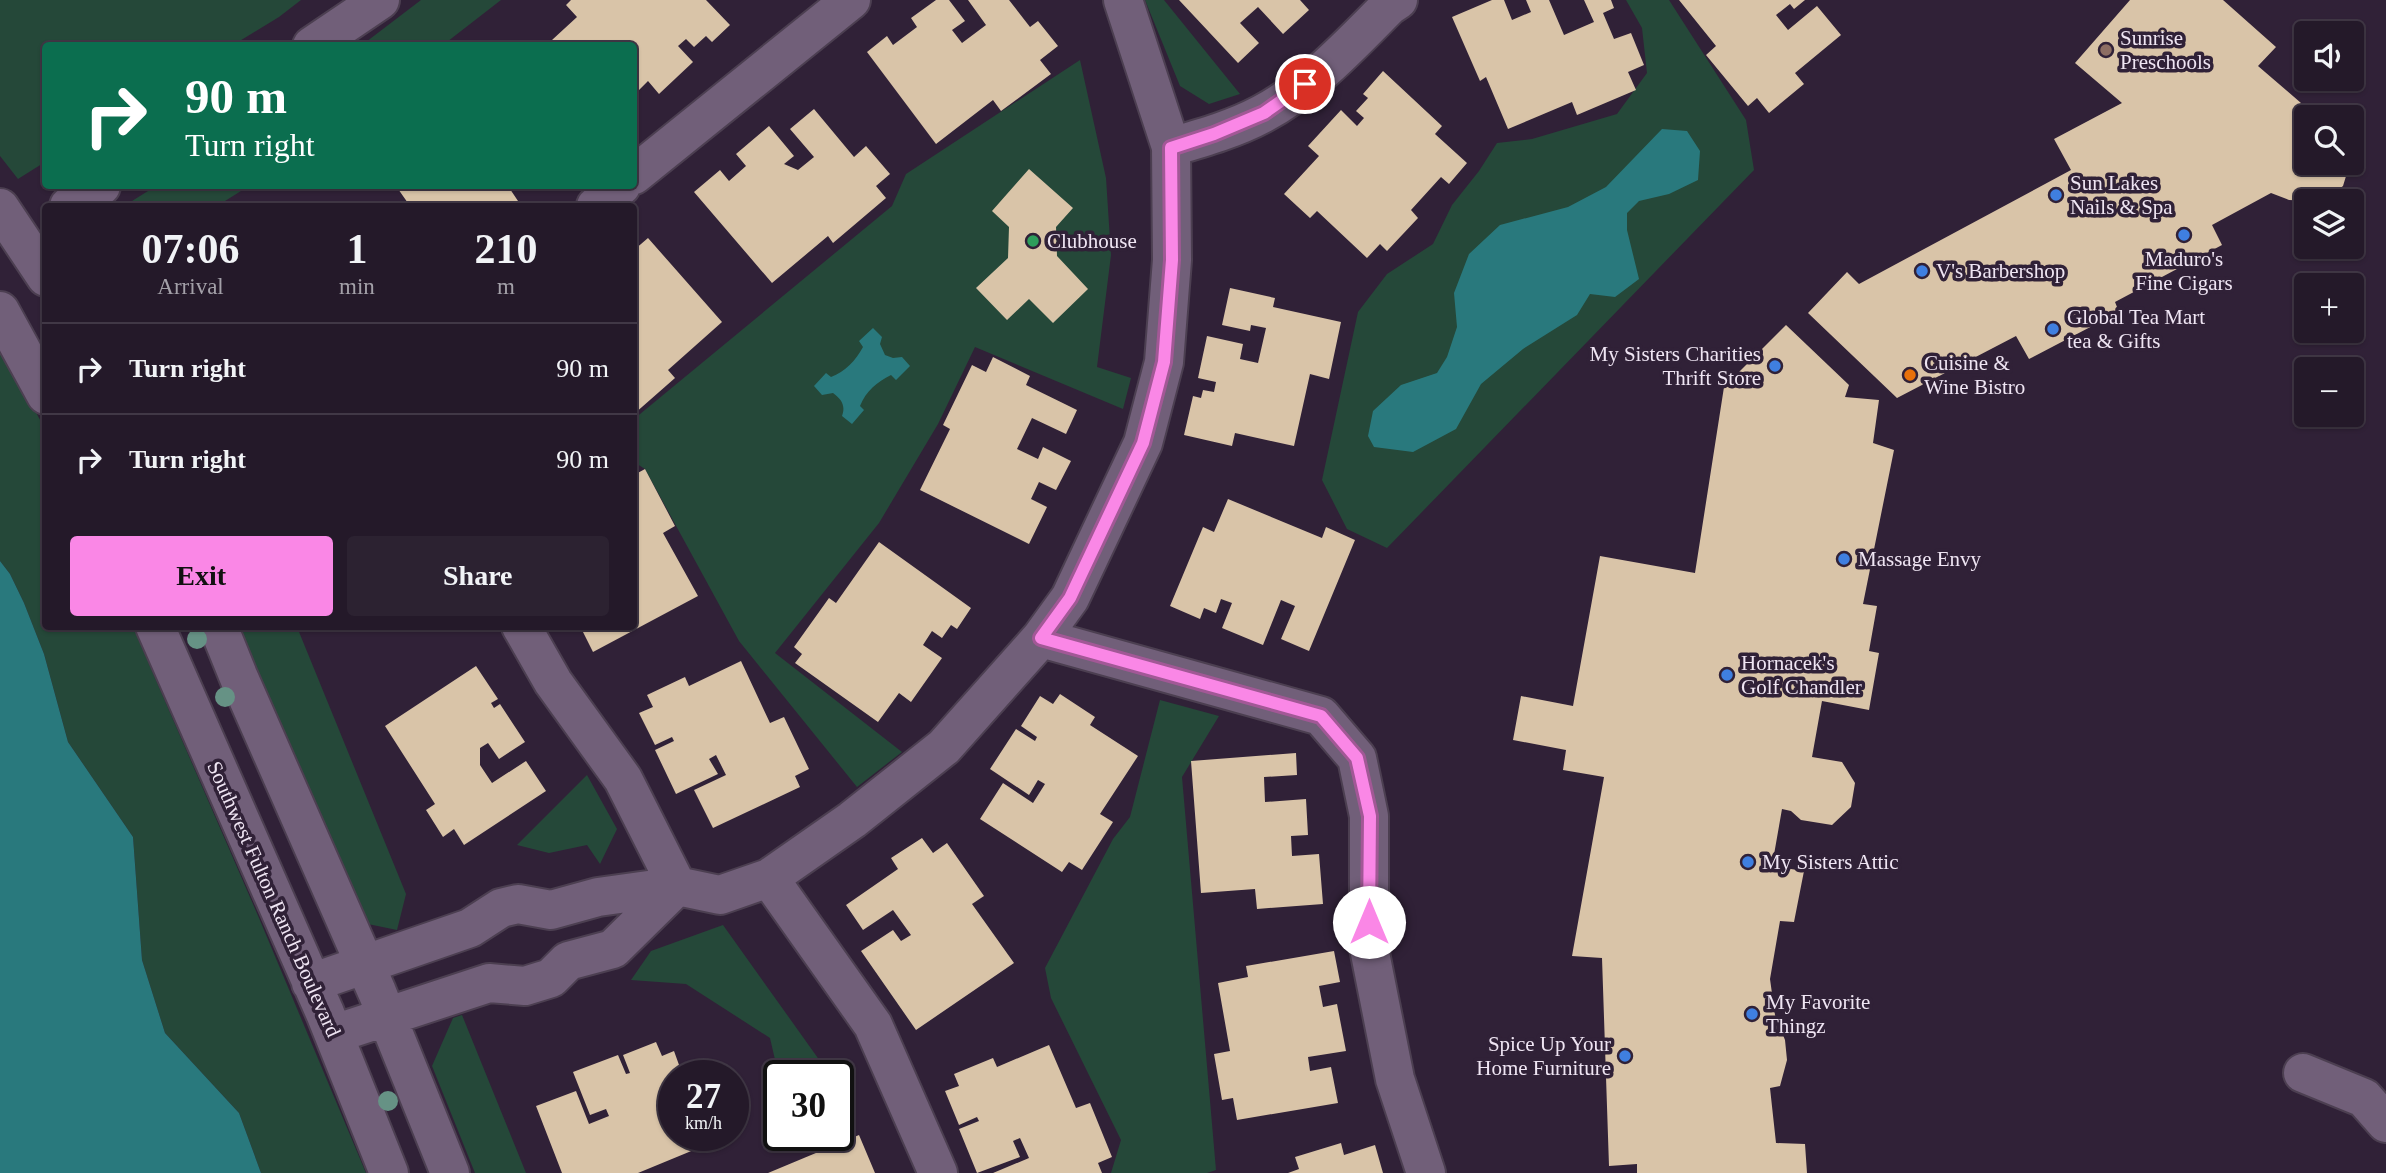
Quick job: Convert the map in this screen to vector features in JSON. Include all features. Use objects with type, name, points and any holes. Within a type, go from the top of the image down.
[{"type":"street","points":[[318,42],[380,0]]},
{"type":"street","points":[[637,173],[851,0]]},
{"type":"street","points":[[311,983],[470,928],[501,908],[518,904],[551,910],[598,897],[677,886],[720,895],[769,878],[852,820],[944,747],[1041,638],[1070,598],[1143,443],[1164,362],[1172,260],[1171,148],[1123,0]]},
{"type":"street","points":[[1171,148],[1264,113],[1325,70],[1398,0]]},
{"type":"street","points":[[74,203],[96,189]]},
{"type":"street","points":[[600,203],[617,189]]},
{"type":"street","points":[[17,230],[42,271]]},
{"type":"street","points":[[0,311],[42,388]]},
{"type":"street","name":"Southwest Fulton Ranch Boulevard","points":[[157,630],[334,1034],[389,1173]]},
{"type":"street","points":[[220,630],[365,965],[450,1173]]},
{"type":"street","points":[[523,630],[553,681],[623,779],[677,886]]},
{"type":"street","points":[[1041,638],[1321,716],[1357,758],[1370,816],[1369,948],[1395,1079],[1426,1173]]},
{"type":"street","points":[[769,878],[873,1025],[938,1173]]},
{"type":"street","points":[[334,1034],[489,983],[525,985],[551,978],[568,961],[613,949],[677,886]]},
{"type":"street","points":[[551,910],[568,961]]},
{"type":"street","points":[[2303,1073],[2364,1097],[2386,1123]]},
{"type":"shaded area","points":[[0,0],[301,0],[238,42],[42,42],[42,164],[18,179],[0,156]]},
{"type":"shaded area","points":[[421,0],[501,0],[447,42],[366,42]]},
{"type":"shaded area","points":[[1145,0],[1164,0],[1240,94],[1209,104],[1180,86]]},
{"type":"shaded area","points":[[1626,0],[1669,0],[1746,120],[1754,170],[1387,548],[1347,529],[1322,480],[1358,312],[1387,274],[1433,244],[1452,205],[1497,143],[1532,139],[1617,114],[1647,73],[1642,28]]},
{"type":"shaded area","points":[[1080,60],[1106,178],[1111,255],[1097,367],[1131,378],[1123,409],[975,347],[938,424],[879,523],[775,653],[902,752],[857,787],[739,641],[645,469],[637,464],[637,417],[892,206],[906,174]]},
{"type":"shaded area","points":[[1662,129],[1687,131],[1700,151],[1698,180],[1669,194],[1639,201],[1627,213],[1627,230],[1639,279],[1615,297],[1590,294],[1577,315],[1523,349],[1481,384],[1456,429],[1413,452],[1374,447],[1368,436],[1373,411],[1401,385],[1437,373],[1447,357],[1457,327],[1454,293],[1469,254],[1500,225],[1568,207],[1606,187]]},
{"type":"shaded area","points":[[151,189],[244,189],[222,203],[129,203]]},
{"type":"shaded area","points":[[873,328],[882,337],[880,344],[885,355],[902,357],[910,366],[896,380],[891,375],[872,388],[860,406],[864,410],[852,424],[842,416],[843,405],[833,393],[822,395],[814,386],[826,373],[831,377],[850,365],[863,347],[859,341]]},
{"type":"shaded area","points":[[0,346],[42,423],[42,630],[134,630],[366,1173],[261,1173],[239,1113],[165,1033],[142,960],[133,837],[68,742],[44,654],[24,603],[10,574],[0,561]]},
{"type":"shaded area","points":[[0,561],[10,574],[24,603],[44,654],[68,742],[133,837],[142,960],[165,1033],[239,1113],[261,1173],[0,1173]]},
{"type":"shaded area","points":[[240,630],[298,630],[406,894],[397,930],[363,923]]},
{"type":"shaded area","points":[[1160,700],[1219,716],[1182,777],[1216,1170],[1207,1173],[1111,1173],[1121,1140],[1051,998],[1045,968],[1113,839],[1130,817]]},
{"type":"shaded area","points":[[587,775],[617,829],[600,864],[587,845],[549,853],[517,845]]},
{"type":"shaded area","points":[[723,925],[819,1060],[775,1060],[770,1038],[686,984],[631,980],[651,951]]},
{"type":"shaded area","points":[[462,1015],[526,1173],[475,1173],[432,1066],[453,1018]]},
{"type":"building","points":[[571,0],[706,0],[730,25],[712,42],[706,36],[694,47],[686,39],[678,46],[693,62],[659,94],[648,81],[637,92],[637,42],[552,40],[577,17],[566,5]]},
{"type":"building","points":[[936,0],[949,0],[965,21],[952,30],[962,43],[986,25],[968,0],[1009,0],[1030,27],[1038,21],[1058,46],[1040,60],[1051,74],[1001,111],[993,100],[936,144],[867,52],[887,36],[893,45],[917,27],[911,18]]},
{"type":"building","points":[[1179,0],[1300,0],[1309,10],[1283,34],[1258,7],[1240,23],[1259,43],[1238,63]]},
{"type":"building","points":[[1492,0],[1504,0],[1512,20],[1531,12],[1526,0],[1549,0],[1564,35],[1594,22],[1584,0],[1611,0],[1614,8],[1603,13],[1614,39],[1631,33],[1644,65],[1628,72],[1636,90],[1577,115],[1572,102],[1508,129],[1486,77],[1480,81],[1452,17]]},
{"type":"building","points":[[1679,0],[1805,0],[1794,9],[1790,4],[1776,15],[1788,30],[1817,6],[1841,35],[1795,73],[1804,84],[1769,113],[1757,98],[1748,106],[1706,55],[1716,46]]},
{"type":"building","points":[[2130,0],[2223,0],[2276,47],[2258,66],[2301,103],[2308,105],[2294,105],[2294,175],[2346,175],[2343,186],[2339,189],[2294,189],[2294,200],[2271,193],[2212,225],[2222,245],[2115,302],[2119,312],[2029,359],[2016,336],[1897,398],[1808,313],[1847,272],[1859,284],[2071,170],[2054,139],[2122,103],[2075,63]]},
{"type":"building","points":[[1383,71],[1442,126],[1435,134],[1467,163],[1449,184],[1441,177],[1411,210],[1418,218],[1387,251],[1380,244],[1367,258],[1317,211],[1310,218],[1284,194],[1319,156],[1308,146],[1341,110],[1357,126],[1364,118],[1356,111],[1368,98],[1363,94]]},
{"type":"building","points":[[814,109],[854,157],[866,146],[890,174],[876,186],[886,198],[833,243],[828,236],[772,283],[694,192],[720,170],[729,181],[746,166],[736,154],[769,126],[794,156],[784,164],[798,170],[814,157],[790,129]]},
{"type":"building","name":"Clubhouse","points":[[1029,169],[1073,208],[1056,227],[1057,256],[1088,289],[1053,323],[1029,299],[1007,320],[976,288],[1008,258],[1009,227],[992,211]]},
{"type":"building","points":[[398,189],[510,189],[519,203],[408,203]]},
{"type":"building","points":[[648,238],[722,322],[668,370],[675,378],[637,411],[637,247]]},
{"type":"building","points":[[1230,288],[1275,298],[1273,307],[1341,322],[1329,379],[1310,374],[1294,446],[1235,433],[1232,446],[1184,435],[1193,396],[1201,398],[1203,390],[1214,392],[1216,382],[1198,378],[1207,336],[1243,344],[1240,359],[1258,363],[1266,328],[1251,325],[1250,331],[1222,325]]},
{"type":"building","points":[[1786,325],[1849,385],[1845,397],[1879,400],[1873,443],[1894,450],[1863,604],[1877,606],[1869,651],[1879,653],[1869,710],[1822,701],[1812,757],[1842,762],[1855,783],[1851,807],[1832,825],[1801,820],[1791,811],[1782,809],[1772,866],[1804,871],[1794,922],[1780,921],[1770,979],[1775,1015],[1785,1040],[1787,1060],[1780,1086],[1770,1088],[1776,1143],[1805,1144],[1807,1173],[1637,1173],[1637,1164],[1609,1166],[1602,958],[1572,956],[1604,777],[1563,770],[1566,750],[1513,740],[1521,696],[1573,706],[1600,556],[1695,573],[1724,387]]},
{"type":"building","points":[[993,357],[1030,376],[1026,385],[1077,410],[1066,434],[1032,418],[1017,449],[1038,459],[1043,447],[1071,461],[1056,490],[1039,482],[1031,499],[1047,507],[1029,544],[920,490],[950,429],[943,425],[972,365],[986,372]]},
{"type":"building","points":[[645,469],[675,526],[663,533],[698,596],[637,629],[637,473]]},
{"type":"building","points":[[1228,499],[1322,538],[1326,527],[1355,540],[1309,651],[1281,639],[1295,606],[1281,600],[1263,645],[1222,628],[1232,603],[1221,599],[1216,613],[1204,608],[1200,619],[1170,606],[1203,527],[1214,532]]},
{"type":"building","points":[[879,542],[971,608],[957,629],[951,625],[942,638],[932,631],[923,645],[942,658],[911,702],[899,693],[878,722],[795,663],[802,654],[794,647],[829,598],[836,603]]},
{"type":"building","points":[[582,630],[634,630],[593,652]]},
{"type":"building","points":[[741,661],[770,723],[784,717],[809,769],[795,776],[800,787],[713,828],[694,790],[726,775],[716,755],[709,759],[718,774],[676,794],[655,750],[674,741],[672,737],[655,745],[639,713],[653,707],[647,695],[685,677],[689,686]]},
{"type":"building","points":[[476,666],[498,699],[491,703],[494,708],[500,704],[525,742],[499,759],[488,743],[480,748],[480,765],[492,783],[526,761],[546,791],[464,845],[454,829],[443,837],[426,810],[435,804],[385,726]]},
{"type":"building","points":[[1060,694],[1095,717],[1090,725],[1138,756],[1100,814],[1113,822],[1082,870],[1069,862],[1062,872],[980,819],[1003,783],[1033,803],[1045,784],[1038,780],[1029,795],[990,769],[1016,729],[1035,741],[1037,737],[1021,726],[1040,696],[1053,704]]},
{"type":"building","points":[[1296,753],[1297,775],[1264,777],[1265,802],[1306,799],[1308,835],[1291,836],[1292,856],[1319,854],[1323,904],[1257,909],[1255,889],[1201,893],[1191,761]]},
{"type":"building","points":[[922,838],[933,853],[947,843],[984,896],[972,904],[1014,963],[916,1030],[861,951],[893,930],[901,941],[911,935],[893,910],[863,930],[846,905],[898,869],[891,858]]},
{"type":"building","points":[[1334,951],[1340,982],[1319,986],[1323,1007],[1337,1004],[1346,1051],[1308,1057],[1310,1071],[1331,1067],[1338,1103],[1237,1120],[1233,1098],[1222,1100],[1214,1054],[1230,1051],[1218,983],[1248,977],[1246,966]]},
{"type":"building","points":[[656,1042],[662,1056],[674,1051],[677,1060],[658,1060],[658,1151],[691,1151],[638,1173],[562,1173],[536,1106],[576,1091],[589,1124],[609,1116],[606,1109],[590,1115],[573,1072],[618,1055],[626,1074],[630,1073],[623,1055]]},
{"type":"building","points":[[1049,1045],[1076,1108],[1090,1103],[1112,1157],[1098,1163],[1102,1173],[993,1173],[1029,1158],[1020,1138],[1013,1141],[1020,1157],[977,1173],[959,1129],[979,1121],[977,1117],[959,1125],[945,1091],[959,1086],[954,1074],[993,1058],[997,1067]]},
{"type":"building","points":[[859,1135],[875,1173],[768,1173],[821,1151],[854,1151],[854,1137]]},
{"type":"building","points":[[1341,1143],[1344,1155],[1375,1145],[1383,1173],[1288,1173],[1299,1169],[1295,1157]]},
{"type":"place","name":"Sunrise Preschools","points":[[2106,50]]},
{"type":"place","name":"Sun Lakes Nails & Spa","points":[[2056,195]]},
{"type":"place","name":"Maduro's Fine Cigars","points":[[2184,235]]},
{"type":"place","name":"Clubhouse","points":[[1033,241]]},
{"type":"place","name":"V's Barbershop","points":[[1922,271]]},
{"type":"place","name":"Global Tea Mart tea & Gifts","points":[[2053,329]]},
{"type":"place","name":"My Sisters Charities Thrift Store","points":[[1775,366]]},
{"type":"place","name":"Cuisine & Wine Bistro","points":[[1910,375]]},
{"type":"place","name":"Massage Envy","points":[[1844,559]]},
{"type":"place","name":"Hornacek's Golf Chandler","points":[[1727,675]]},
{"type":"place","name":"My Sisters Attic","points":[[1748,862]]},
{"type":"place","name":"My Favorite Thingz","points":[[1752,1014]]},
{"type":"place","name":"Spice Up Your Home Furniture","points":[[1625,1056]]},
{"type":"route","points":[[1305,84],[1264,113],[1171,148],[1172,260],[1164,362],[1143,443],[1070,598],[1041,638],[1321,716],[1357,758],[1370,816],[1369,922]]}]
